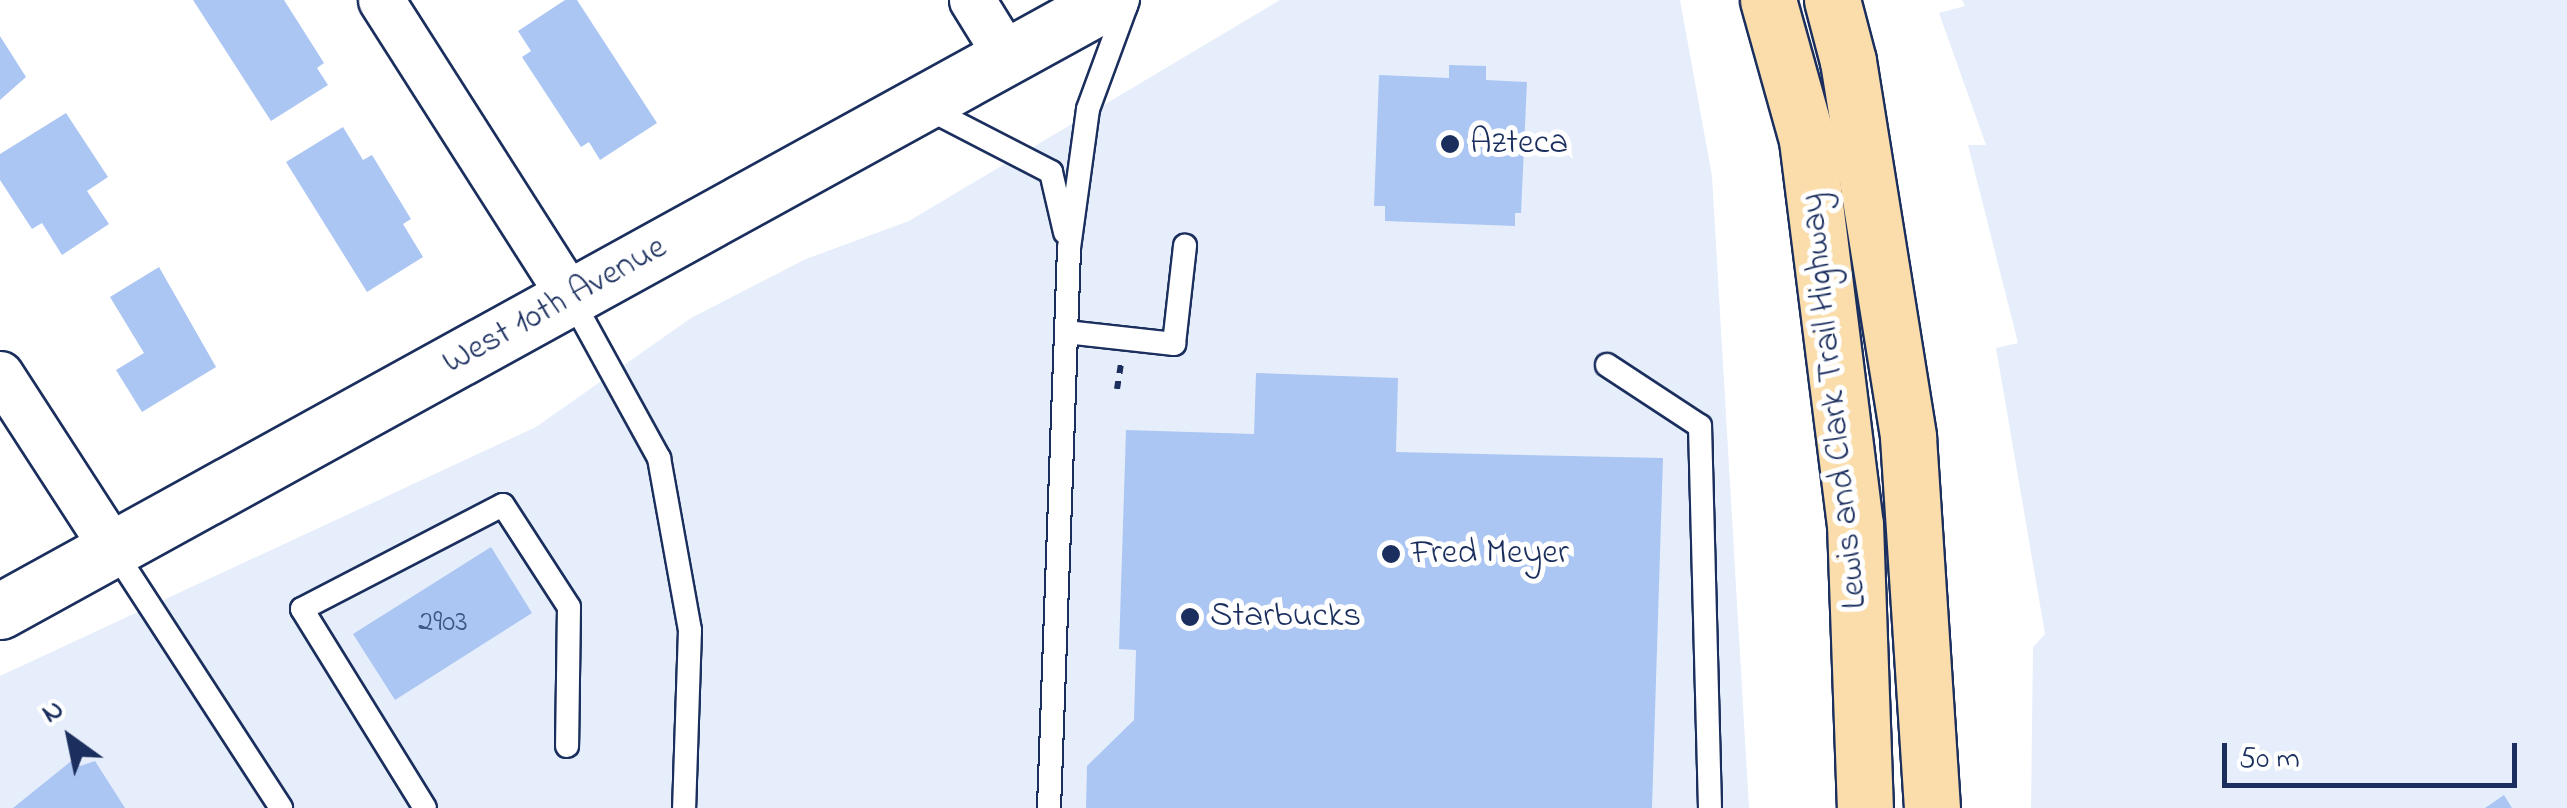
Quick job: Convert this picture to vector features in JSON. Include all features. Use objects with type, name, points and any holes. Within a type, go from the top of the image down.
[{"type":"highway","name":"Lewis and Clark Trail Highway","points":[[1768,0],[1807,140],[1853,505],[1865,808]]},
{"type":"highway","name":"Lewis and Clark Trail Highway","points":[[1832,0],[1848,61],[1908,437],[1932,808]]},
{"type":"main road","name":"West 10th Avenue","points":[[0,611],[1110,0]]},
{"type":"street","points":[[382,0],[571,298]]},
{"type":"street","points":[[972,0],[1008,58]]},
{"type":"street","points":[[0,374],[114,549]]},
{"type":"lane","points":[[1049,808],[1068,248],[1088,109],[1128,0]]},
{"type":"lane","points":[[922,106],[1051,172],[1068,248]]},
{"type":"lane","points":[[1066,332],[1174,344],[1185,246]]},
{"type":"lane","points":[[571,298],[660,458],[690,630],[684,808]]},
{"type":"lane","points":[[1607,365],[1700,426],[1710,808]]},
{"type":"lane","points":[[425,808],[302,609],[503,505],[569,607],[567,746]]},
{"type":"lane","points":[[114,549],[281,808]]},
{"type":"shaded area","points":[[1280,0],[1680,0],[1712,176],[1749,808],[0,808],[0,676],[536,427],[691,318],[806,259],[909,221]]},
{"type":"shaded area","points":[[1962,0],[2567,0],[2567,808],[2031,808],[2033,647],[2045,634],[1996,348],[2018,343],[1968,145],[1986,145],[1939,13],[1965,6]]},
{"type":"building","points":[[193,0],[284,0],[324,63],[317,68],[328,85],[271,121]]},
{"type":"building","points":[[565,0],[577,0],[657,123],[600,160],[589,142],[581,147],[522,57],[531,51],[518,31]]},
{"type":"building","points":[[0,36],[26,77],[0,100]]},
{"type":"building","name":"Azteca","points":[[1449,65],[1486,66],[1486,80],[1527,82],[1521,213],[1515,213],[1515,226],[1385,221],[1385,206],[1374,206],[1379,75],[1449,78]]},
{"type":"building","points":[[66,113],[108,177],[87,191],[109,224],[62,255],[42,223],[32,229],[0,180],[0,154]]},
{"type":"building","points":[[343,127],[363,160],[372,155],[411,219],[403,224],[423,257],[367,292],[286,162]]},
{"type":"building","points":[[159,267],[216,367],[142,412],[116,370],[144,353],[110,297]]},
{"type":"building","name":"Fred Meyer","points":[[1256,373],[1398,378],[1396,452],[1663,458],[1652,808],[1086,808],[1087,766],[1134,720],[1136,650],[1119,649],[1126,430],[1254,434]]},
{"type":"building","points":[[491,547],[532,613],[395,700],[353,634]]},
{"type":"building","points":[[75,758],[80,766],[95,761],[125,808],[13,808]]},
{"type":"building","points":[[2504,795],[2512,808],[2485,808]]},
{"type":"place","name":"Azteca","points":[[1450,144]]},
{"type":"place","name":"Fred Meyer","points":[[1391,554]]},
{"type":"place","name":"Starbucks","points":[[1190,617]]}]
